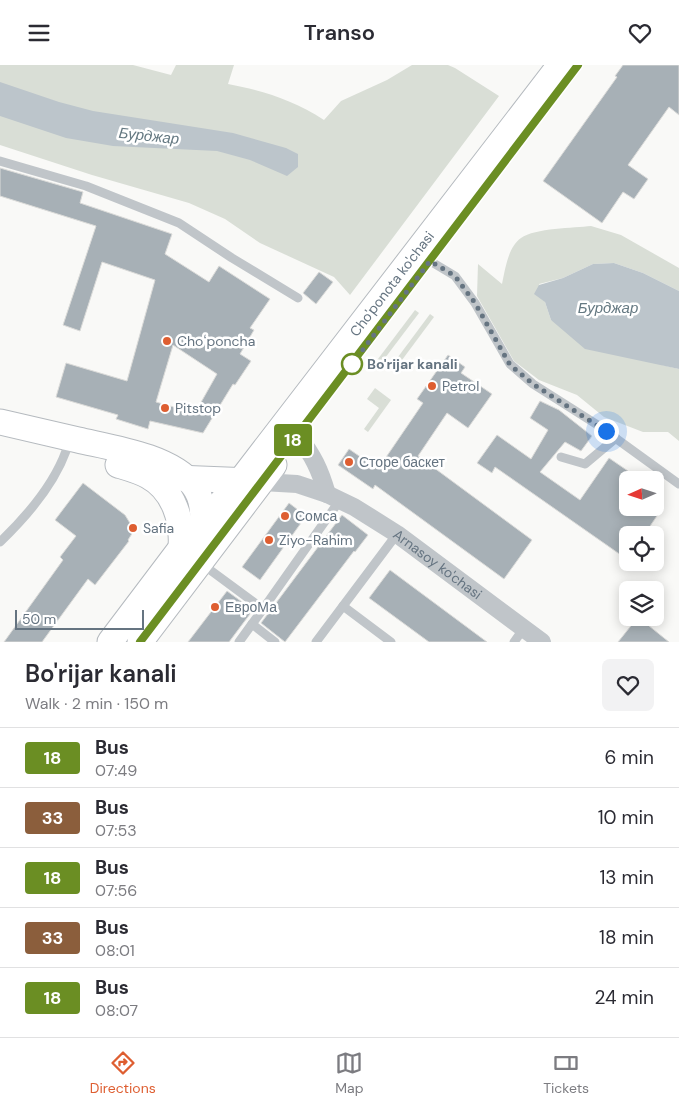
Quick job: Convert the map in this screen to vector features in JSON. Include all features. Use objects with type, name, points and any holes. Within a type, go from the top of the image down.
[{"type":"main road","name":"Cho'ponota ko'chasi","points":[[203,521],[251,481],[297,435],[466,201],[560,65]]},
{"type":"main road","name":"Cho'ponota ko'chasi","points":[[466,201],[578,65]]},
{"type":"main road","name":"Cho'ponota ko'chasi","points":[[110,642],[191,555],[426,257]]},
{"type":"main road","name":"Arnasoy ko'chasi","points":[[0,422],[125,451],[156,461],[177,471],[194,486],[200,497],[203,521],[191,555]]},
{"type":"main road","name":"Arnasoy ko'chasi","points":[[0,436],[100,459],[148,476],[251,481]]},
{"type":"main road","name":"Arnasoy ko'chasi","points":[[148,476],[165,490],[175,506],[191,555]]},
{"type":"main road","name":"Cho'ponota ko'chasi","points":[[140,642],[191,555]]},
{"type":"street","points":[[297,435],[311,452],[334,497]]},
{"type":"street","name":"Arnasoy ko'chasi","points":[[251,481],[291,483],[334,497],[368,515],[396,534],[519,635],[542,642]]},
{"type":"lane","points":[[0,161],[86,186],[179,223],[298,298]]},
{"type":"lane","points":[[426,257],[455,276],[475,303],[510,365],[533,384],[616,438],[679,484]]},
{"type":"lane","points":[[561,457],[585,464],[616,438]]},
{"type":"lane","points":[[0,542],[37,500],[56,473],[66,451]]},
{"type":"lane","points":[[239,642],[263,609],[334,497]]},
{"type":"lane","points":[[316,642],[396,534]]},
{"type":"lane","points":[[191,555],[263,609]]},
{"type":"lane","points":[[344,606],[391,642]]},
{"type":"lane","points":[[252,624],[275,642]]},
{"type":"shaded area","points":[[0,65],[133,65],[171,75],[176,65],[234,65],[228,84],[278,97],[324,120],[341,101],[387,80],[412,65],[448,65],[499,96],[350,295],[334,277],[260,243],[225,219],[189,203],[92,175],[0,145]]},
{"type":"shaded area","points":[[591,226],[621,235],[679,268],[679,291],[643,273],[614,263],[593,264],[563,278],[539,284],[551,320],[662,365],[679,369],[679,441],[668,432],[643,432],[604,417],[577,395],[539,380],[514,361],[477,296],[478,264],[502,284],[510,253],[521,238],[545,230]]},
{"type":"shaded area","points":[[415,310],[419,313],[382,362],[378,359]]},
{"type":"shaded area","points":[[430,314],[434,317],[402,360],[398,357]]},
{"type":"shaded area","points":[[375,388],[391,400],[368,432],[364,429],[379,408],[367,399]]},
{"type":"water","name":"Бурджар","points":[[0,82],[59,102],[93,111],[233,133],[286,148],[298,154],[298,167],[287,176],[250,160],[217,151],[113,146],[66,138],[0,116]]},
{"type":"water","name":"Бурджар","points":[[614,263],[643,273],[679,291],[679,369],[585,349],[551,320],[545,302],[534,294],[539,285],[563,278],[593,264]]},
{"type":"building","points":[[623,65],[679,65],[679,115],[669,107],[628,165],[648,179],[634,199],[623,192],[602,223],[543,181],[617,77],[615,76]]},
{"type":"building","points":[[0,168],[83,192],[80,203],[172,234],[165,254],[209,282],[219,266],[270,299],[250,328],[254,330],[240,354],[251,361],[235,385],[233,384],[203,433],[150,421],[148,429],[116,419],[118,415],[56,397],[66,363],[127,381],[155,280],[102,262],[80,331],[63,325],[96,226],[0,196]],"holes":[[[173,345],[217,374],[195,413],[156,402]]]},
{"type":"building","points":[[319,272],[333,282],[316,304],[303,293]]},
{"type":"building","points":[[448,355],[465,367],[461,373],[492,394],[468,428],[447,413],[418,456],[532,540],[504,579],[375,485],[373,489],[338,465],[349,449],[378,469],[423,403],[417,399]]},
{"type":"building","points":[[540,401],[559,410],[592,436],[581,451],[565,442],[540,472],[580,500],[609,458],[628,471],[619,471],[619,516],[657,516],[650,526],[619,526],[619,554],[495,467],[492,473],[477,463],[497,435],[531,459],[548,430],[530,418]]},
{"type":"building","points":[[83,483],[125,515],[133,528],[129,541],[95,585],[88,579],[42,642],[4,642],[63,560],[60,557],[76,536],[55,520]]},
{"type":"building","points":[[289,503],[306,516],[260,580],[242,567]]},
{"type":"building","points":[[342,515],[368,535],[285,642],[261,623]]},
{"type":"building","points":[[390,570],[487,642],[429,642],[369,598]]},
{"type":"building","points":[[227,591],[253,610],[229,642],[188,642]]},
{"type":"building","points":[[631,626],[649,626],[669,642],[618,642]]},
{"type":"bus line","name":"18","points":[[140,642],[578,65]]},
{"type":"place","name":"Choʻponcha","points":[[167,341]]},
{"type":"place","name":"Bo'rijar kanali","points":[[352,364]]},
{"type":"place","name":"Petrol","points":[[432,386]]},
{"type":"place","name":"Pitstop","points":[[165,408]]},
{"type":"place","name":"Сторе баскет","points":[[349,462]]},
{"type":"place","name":"Сомса","points":[[285,516]]},
{"type":"place","name":"Safia","points":[[133,528]]},
{"type":"place","name":"Ziyo-Rahim","points":[[269,540]]},
{"type":"place","name":"ЕвроМа","points":[[215,607]]},
{"type":"route","points":[[352,364],[430,261],[455,276],[475,303],[510,365],[533,384],[606,431]]}]
